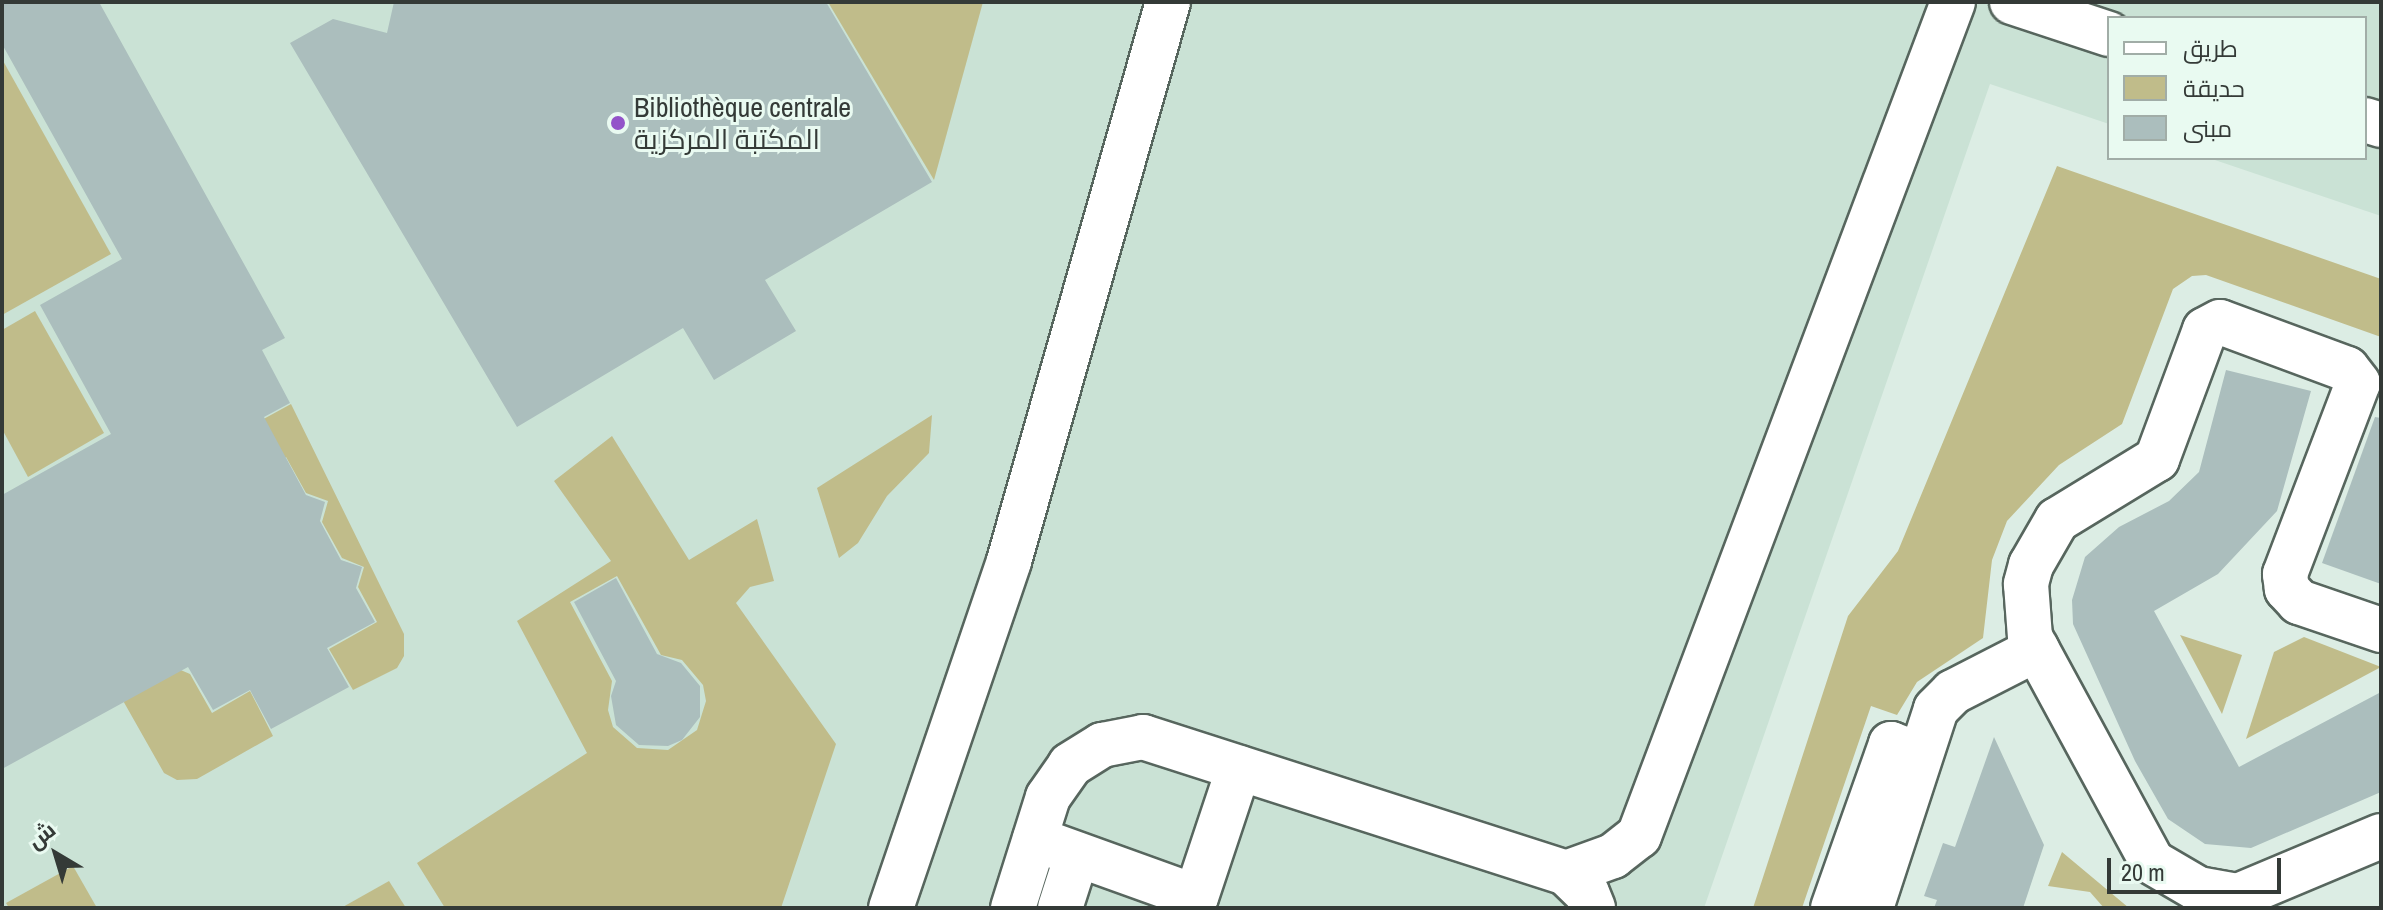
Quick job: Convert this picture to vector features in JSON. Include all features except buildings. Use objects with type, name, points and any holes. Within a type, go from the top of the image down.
[{"type":"street","points":[[891,908],[1009,561],[1168,2]]},
{"type":"street","points":[[1611,908],[1953,2]]},
{"type":"street","points":[[2012,2],[2107,33]]},
{"type":"street","points":[[2381,630],[2299,602],[2287,589],[2285,574],[2358,383],[2347,369],[2220,322],[2205,330],[2157,459],[2057,520],[2039,551],[2026,584],[2026,613],[2037,649],[2152,862],[2198,889],[2238,896],[2258,891],[2381,836]]},
{"type":"street","points":[[1871,908],[1936,709],[1953,692],[2037,649]]},
{"type":"street","points":[[1013,908],[1048,797],[1070,765],[1102,745],[1143,737],[1566,873],[1587,893],[1593,908]]},
{"type":"street","points":[[1833,908],[1891,744],[1920,755]]},
{"type":"street","points":[[1035,839],[1196,897],[1239,768]]},
{"type":"street","points":[[1566,873],[1613,856],[1639,836]]},
{"type":"street","points":[[1060,908],[1077,855]]},
{"type":"shaded area","points":[[2,2],[2381,2],[2381,216],[2215,160],[2367,160],[2367,16],[2107,16],[2107,123],[1990,84],[1704,908],[2,908]]},
{"type":"green space","points":[[828,2],[983,2],[934,180]]},
{"type":"green space","points":[[2,59],[111,254],[2,315]]},
{"type":"green space","points":[[2057,166],[2381,279],[2381,337],[2206,275],[2192,276],[2173,289],[2122,424],[2059,465],[2007,521],[1992,560],[1983,638],[1917,682],[1897,715],[1871,706],[1802,908],[1753,908],[1848,616],[1898,551]]},
{"type":"green space","points":[[35,311],[104,433],[28,477],[2,429],[2,330]]},
{"type":"green space","points":[[291,404],[404,634],[404,656],[397,668],[353,690],[329,649],[377,622],[358,587],[364,567],[342,558],[322,522],[328,501],[306,493],[286,457],[239,481],[218,444]]},
{"type":"green space","points":[[932,415],[929,453],[887,496],[858,543],[839,558],[817,488]]},
{"type":"green space","points":[[612,436],[689,560],[757,519],[774,581],[750,587],[736,603],[836,744],[781,908],[445,908],[417,863],[587,753],[517,621],[611,561],[554,481]],"holes":[[[617,576],[661,655],[682,660],[703,685],[706,701],[697,730],[668,750],[637,748],[613,727],[608,710],[612,681],[570,602]]]},
{"type":"green space","points":[[36,547],[169,665],[190,674],[212,713],[250,691],[273,736],[197,779],[177,780],[164,773]]},
{"type":"green space","points":[[2180,635],[2242,655],[2222,714]]},
{"type":"green space","points":[[2304,637],[2381,667],[2246,739],[2274,652]]},
{"type":"green space","points":[[2062,852],[2129,908],[2104,908],[2090,892],[2048,886]]},
{"type":"green space","points":[[73,866],[97,908],[9,908],[6,903]]},
{"type":"green space","points":[[389,881],[406,908],[341,908]]},
{"type":"place","name":"Bibliothèque centrale المكتبة المركزية","points":[[618,123]]}]
